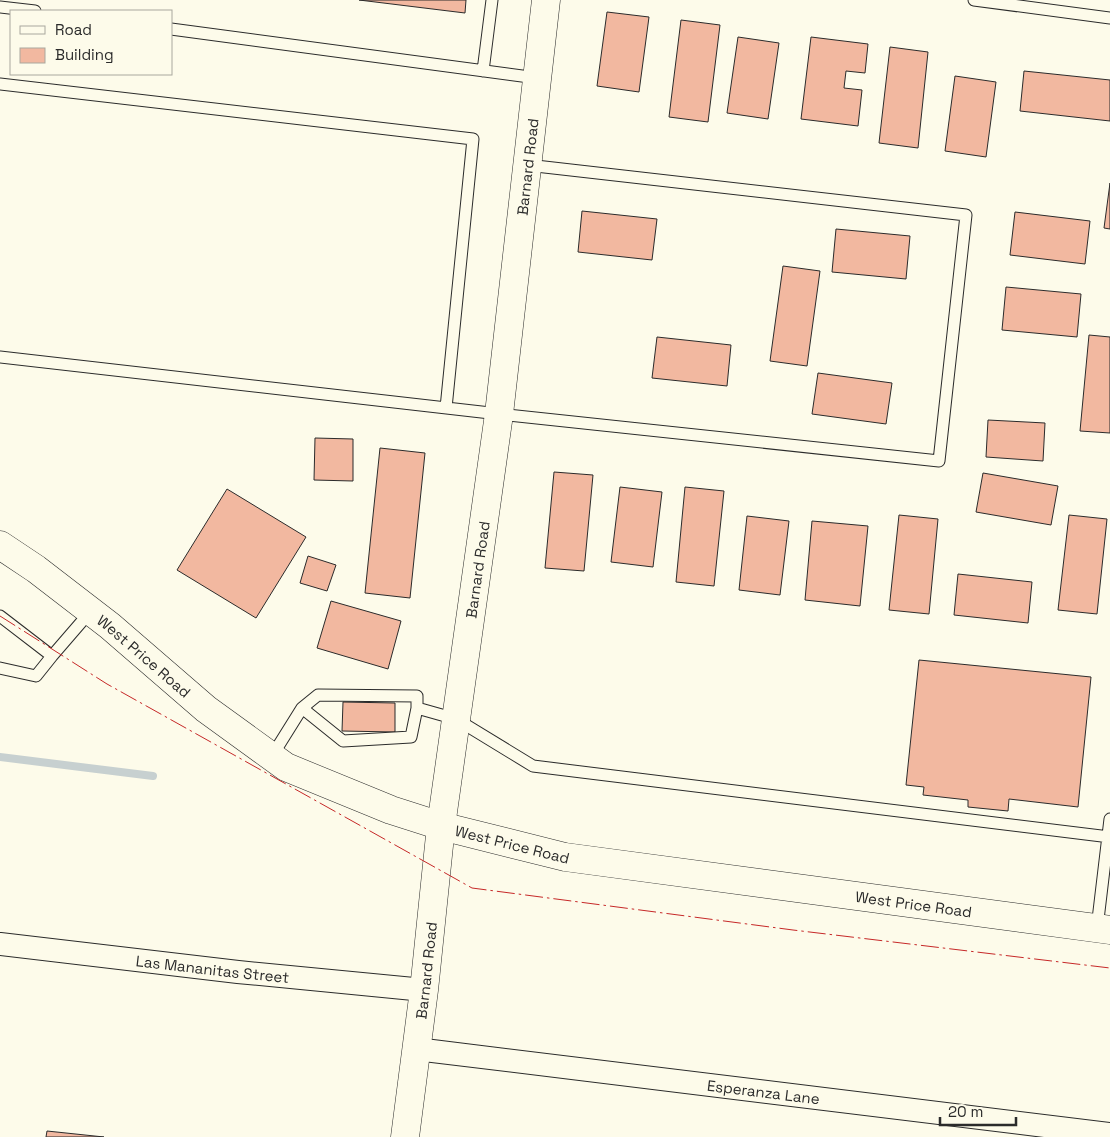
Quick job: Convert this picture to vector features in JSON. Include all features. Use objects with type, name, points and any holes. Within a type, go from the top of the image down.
[{"type":"main road","name":"Barnard Road","points":[[405,1137],[424,990],[441,826],[500,414],[546,0]]},
{"type":"main road","name":"West Price Road","points":[[0,544],[110,626],[206,709],[286,767],[391,810],[441,826],[565,857],[1103,929]]},
{"type":"street","name":"Las Mananitas Street","points":[[0,944],[238,972],[424,990]]},
{"type":"street","name":"Esperanza Lane","points":[[416,1049],[1110,1134]]},
{"type":"lane","points":[[484,71],[492,0]]},
{"type":"lane","points":[[974,0],[1110,18]]},
{"type":"lane","points":[[0,7],[26,10]]},
{"type":"lane","points":[[172,30],[537,78]]},
{"type":"lane","points":[[0,84],[473,139],[446,408]]},
{"type":"lane","points":[[0,357],[500,414],[939,461],[966,215],[527,166]]},
{"type":"lane","points":[[0,668],[36,676],[91,611]]},
{"type":"lane","points":[[0,616],[52,656]]},
{"type":"lane","points":[[272,756],[302,708],[318,696],[417,696],[417,708],[411,737],[344,741],[302,708]]},
{"type":"lane","points":[[417,708],[456,719],[533,766],[1109,837]]},
{"type":"lane","points":[[1103,929],[1110,819]]},
{"type":"building","points":[[359,0],[466,0],[465,13]]},
{"type":"building","points":[[607,12],[649,17],[639,92],[597,86]]},
{"type":"building","points":[[681,20],[720,25],[708,122],[669,117]]},
{"type":"building","points":[[738,37],[779,43],[768,119],[727,113]]},
{"type":"building","points":[[811,37],[868,44],[865,73],[846,71],[844,88],[862,90],[858,126],[801,119]]},
{"type":"building","points":[[890,47],[928,52],[918,148],[879,143]]},
{"type":"building","points":[[1024,71],[1110,80],[1110,121],[1020,111]]},
{"type":"building","points":[[955,76],[996,82],[986,157],[945,151]]},
{"type":"building","points":[[1110,183],[1110,229],[1104,228]]},
{"type":"building","points":[[582,211],[657,219],[652,260],[578,252]]},
{"type":"building","points":[[1015,212],[1090,221],[1085,264],[1010,255]]},
{"type":"building","points":[[836,229],[910,236],[906,279],[832,272]]},
{"type":"building","points":[[783,266],[820,271],[807,366],[770,361]]},
{"type":"building","points":[[1006,287],[1081,294],[1077,337],[1002,330]]},
{"type":"building","points":[[1089,335],[1110,337],[1110,433],[1080,431]]},
{"type":"building","points":[[657,337],[731,345],[727,386],[652,378]]},
{"type":"building","points":[[818,373],[892,383],[886,424],[812,414]]},
{"type":"building","points":[[988,420],[1045,423],[1043,461],[986,457]]},
{"type":"building","points":[[315,438],[353,439],[353,481],[314,480]]},
{"type":"building","points":[[380,448],[425,453],[410,598],[365,593]]},
{"type":"building","points":[[554,472],[593,475],[584,571],[545,568]]},
{"type":"building","points":[[983,473],[1058,486],[1051,525],[976,512]]},
{"type":"building","points":[[620,487],[662,492],[653,567],[611,562]]},
{"type":"building","points":[[685,487],[724,491],[714,586],[676,582]]},
{"type":"building","points":[[227,489],[306,537],[256,618],[177,570]]},
{"type":"building","points":[[899,515],[938,519],[929,614],[889,610]]},
{"type":"building","points":[[1069,515],[1107,519],[1097,614],[1058,610]]},
{"type":"building","points":[[747,516],[789,521],[780,595],[739,590]]},
{"type":"building","points":[[812,521],[868,526],[860,606],[805,600]]},
{"type":"building","points":[[308,556],[336,565],[327,591],[300,583]]},
{"type":"building","points":[[958,574],[1032,582],[1028,623],[954,615]]},
{"type":"building","points":[[331,601],[401,621],[388,669],[317,648]]},
{"type":"building","points":[[919,660],[1091,677],[1078,807],[1009,799],[1008,811],[968,807],[968,800],[923,795],[924,787],[906,785]]},
{"type":"building","points":[[343,702],[395,703],[395,732],[342,731]]},
{"type":"building","points":[[47,1131],[104,1137],[46,1137]]},
{"type":"waterway","points":[[0,757],[153,776]]},
{"type":"power","points":[[0,616],[107,684],[472,888],[793,930],[1110,968]]}]
